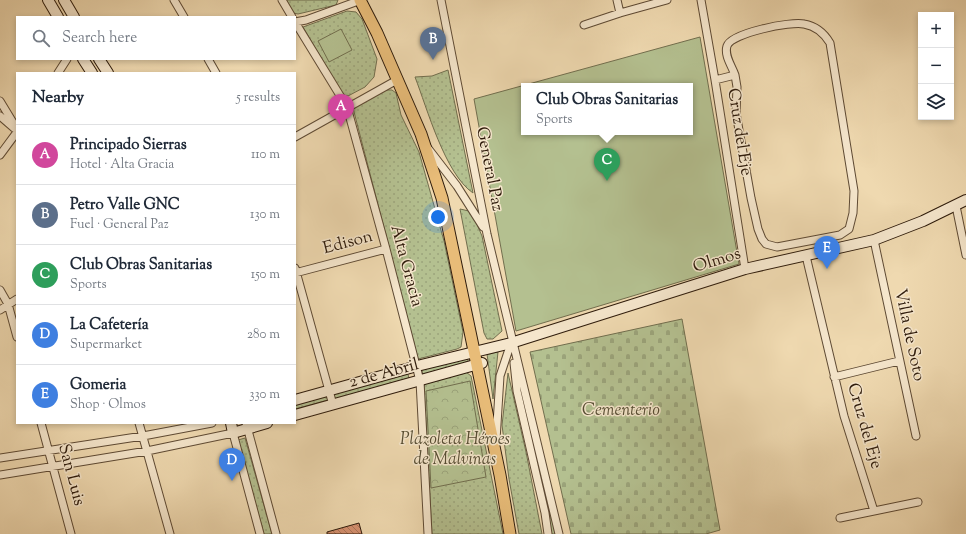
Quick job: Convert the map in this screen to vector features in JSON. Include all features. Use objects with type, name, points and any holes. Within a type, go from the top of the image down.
[{"type":"main road","points":[[360,0],[429,150]]},
{"type":"main road","points":[[366,0],[382,31],[447,197],[492,419],[496,455],[510,534]]},
{"type":"street","points":[[48,0],[57,16]]},
{"type":"street","points":[[64,0],[73,16]]},
{"type":"street","points":[[174,0],[183,16]]},
{"type":"street","points":[[282,0],[291,16]]},
{"type":"street","points":[[296,22],[306,20],[360,0]]},
{"type":"street","name":"General Paz","points":[[441,0],[487,234],[559,534]]},
{"type":"street","points":[[617,0],[620,13]]},
{"type":"street","points":[[584,25],[667,0]]},
{"type":"street","name":"Cruz del Eje","points":[[701,0],[745,269]]},
{"type":"street","points":[[791,23],[802,23],[821,31],[827,37],[830,43],[854,191],[853,213],[849,229],[840,235],[777,247],[766,244],[758,229],[736,113],[737,87],[735,75],[726,56],[727,46],[731,40],[741,35],[791,23]]},
{"type":"street","name":"Alta Gracia","points":[[296,24],[347,107],[417,366],[420,380],[428,534]]},
{"type":"street","points":[[59,72],[66,60]]},
{"type":"street","points":[[84,60],[91,72]]},
{"type":"street","points":[[100,60],[107,72]]},
{"type":"street","points":[[209,60],[215,72]]},
{"type":"street","points":[[715,80],[735,75]]},
{"type":"street","points":[[296,136],[398,80]]},
{"type":"street","points":[[0,101],[16,128]]},
{"type":"street","points":[[0,116],[16,129]]},
{"type":"street","points":[[0,155],[16,131]]},
{"type":"street","points":[[429,150],[473,210],[487,234]]},
{"type":"street","name":"Olmos","points":[[477,351],[512,343],[745,269],[874,240],[923,221],[966,200]]},
{"type":"street","points":[[956,206],[966,255]]},
{"type":"street","name":"Villa de Soto","points":[[874,240],[916,436]]},
{"type":"street","name":"Edison","points":[[296,271],[386,249]]},
{"type":"street","name":"Cruz del Eje","points":[[806,256],[834,377],[874,511]]},
{"type":"street","points":[[296,274],[333,405]]},
{"type":"street","points":[[0,290],[8,304],[16,333]]},
{"type":"street","points":[[0,310],[16,300]]},
{"type":"street","points":[[496,455],[500,376],[512,343]]},
{"type":"street","name":"General Paz","points":[[512,343],[517,392],[545,513],[548,534]]},
{"type":"street","name":"2 de Abril","points":[[296,400],[329,389],[477,351]]},
{"type":"street","points":[[834,377],[900,362]]},
{"type":"street","name":"2 de Abril","points":[[296,415],[480,364]]},
{"type":"street","name":"San Luis","points":[[41,424],[70,534]]},
{"type":"street","points":[[139,424],[170,534]]},
{"type":"street","points":[[0,458],[143,436],[207,424]]},
{"type":"street","points":[[0,475],[147,451],[232,428],[260,424]]},
{"type":"street","points":[[246,426],[276,534]]},
{"type":"street","points":[[232,428],[260,534]]},
{"type":"street","points":[[840,518],[918,502]]},
{"type":"green space","points":[[285,0],[338,0],[336,5],[298,14],[293,13]]},
{"type":"green space","points":[[347,11],[356,12],[362,19],[377,59],[374,77],[365,87],[348,96],[343,95],[303,27]]},
{"type":"green space","points":[[341,29],[352,50],[329,62],[318,41]]},
{"type":"green space","points":[[700,37],[739,264],[516,331],[474,99],[521,86],[521,135],[693,135],[693,83],[532,83]]},
{"type":"green space","points":[[448,70],[473,193],[463,184],[454,171],[438,140],[415,77],[432,76]]},
{"type":"green space","points":[[386,90],[392,90],[396,93],[401,115],[419,152],[444,241],[463,332],[461,347],[418,359],[353,108]]},
{"type":"green space","points":[[460,209],[469,211],[482,236],[502,331],[493,339],[487,339],[484,333]]},
{"type":"green space","name":"Cementerio","points":[[682,319],[720,530],[706,534],[571,534],[530,352]]},
{"type":"green space","points":[[498,352],[493,399],[487,354]]},
{"type":"green space","points":[[467,357],[469,364],[423,375],[421,367]]},
{"type":"green space","points":[[407,371],[409,378],[335,399],[333,392]]},
{"type":"green space","points":[[466,372],[471,376],[503,534],[432,534],[424,386],[426,382]]},
{"type":"green space","points":[[508,373],[526,452],[542,534],[519,534],[509,479],[502,425]]},
{"type":"green space","name":"Plazoleta Héroes de Malvinas","points":[[470,381],[486,477],[431,488],[426,391]]},
{"type":"green space","points":[[326,395],[328,400],[296,409],[296,404]]},
{"type":"green space","points":[[530,420],[556,534],[550,534],[527,421]]},
{"type":"green space","points":[[245,438],[272,534],[264,534],[238,440]]},
{"type":"building","points":[[359,523],[362,534],[327,534],[327,532]]},
{"type":"place","name":"Petro Valle GNC","points":[[433,60]]},
{"type":"place","name":"Principado Sierras","points":[[341,127]]},
{"type":"place","name":"Club Obras Sanitarias","points":[[607,181]]},
{"type":"place","name":"Gomeria","points":[[827,269]]},
{"type":"place","name":"La Cafetería","points":[[232,481]]}]
